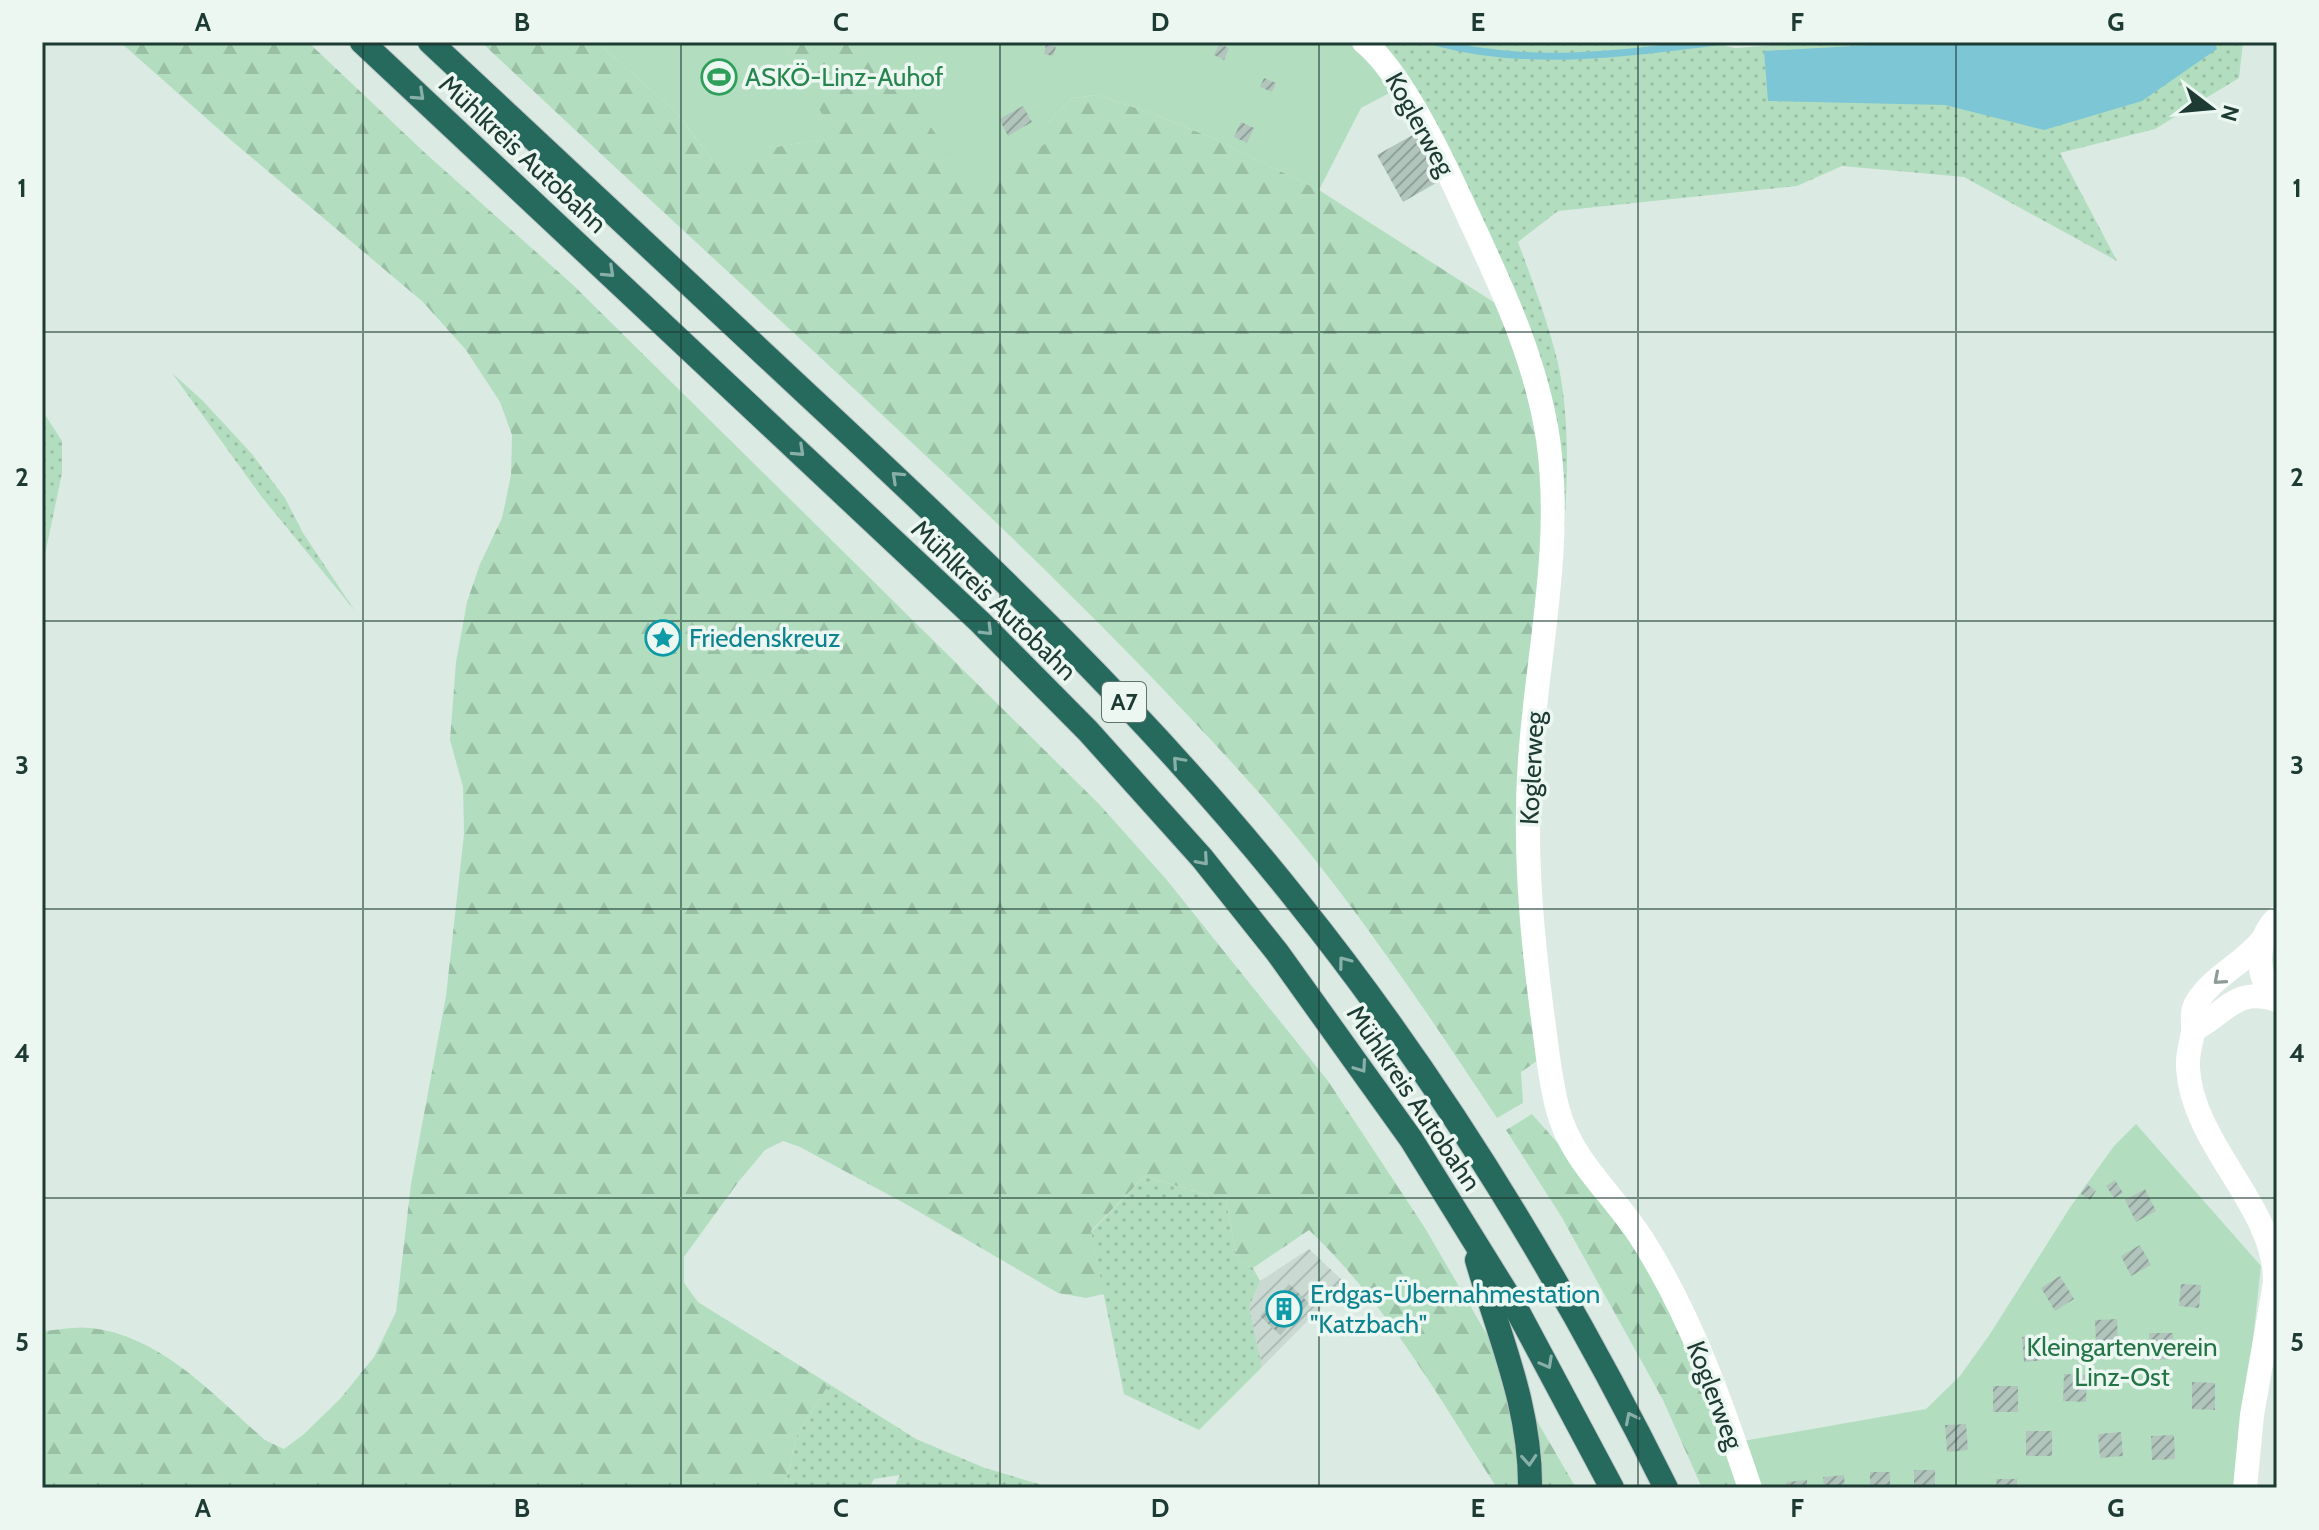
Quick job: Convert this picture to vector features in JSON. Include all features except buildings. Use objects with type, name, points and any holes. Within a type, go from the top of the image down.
[{"type":"highway","name":"Mühlkreis Autobahn","points":[[362,42],[958,601],[1088,731],[1202,858],[1277,952],[1402,1126],[1466,1223],[1564,1393],[1612,1488]]},
{"type":"highway","name":"Mühlkreis Autobahn","points":[[430,42],[1012,587],[1203,789],[1344,960],[1457,1121],[1533,1241],[1593,1345],[1666,1488]]},
{"type":"highway","points":[[1466,1223],[1520,1397],[1530,1463],[1530,1488]]},
{"type":"street","name":"Koglerweg","points":[[1364,42],[1386,64],[1399,83],[1455,187],[1515,315],[1541,402],[1548,443],[1552,522],[1548,600],[1530,750],[1529,861],[1538,982],[1559,1113],[1576,1152],[1642,1239],[1681,1310],[1706,1366],[1750,1488]]},
{"type":"street","points":[[2245,1488],[2252,1415],[2275,1268],[2264,1233],[2196,1107],[2188,1067],[2192,1014],[2201,996],[2247,958],[2277,918]]},
{"type":"street","points":[[2263,939],[2260,958],[2262,976],[2277,999]]},
{"type":"street","points":[[2193,1030],[2211,1021],[2237,999],[2256,996],[2277,999]]},
{"type":"shaded area","points":[[1309,1249],[1345,1283],[1262,1367],[1249,1307],[1260,1281]]},
{"type":"green space","points":[[120,42],[308,42],[424,152],[572,284],[1099,804],[1166,879],[1328,1081],[1425,1228],[1576,1488],[1497,1488],[1387,1320],[1309,1230],[1253,1268],[1237,1259],[1226,1201],[1145,1176],[1091,1231],[1104,1294],[1086,1298],[1058,1293],[904,1203],[800,1147],[783,1141],[765,1150],[684,1257],[684,1283],[698,1302],[829,1384],[797,1435],[784,1488],[42,1488],[42,1331],[91,1328],[117,1333],[141,1343],[186,1370],[265,1440],[284,1449],[340,1399],[374,1357],[396,1312],[411,1184],[446,996],[464,834],[463,787],[450,740],[456,662],[467,602],[480,564],[502,518],[511,475],[512,435],[500,402],[466,350],[423,302]]},
{"type":"green space","points":[[481,42],[597,42],[676,112],[717,166],[768,148],[834,138],[783,42],[876,42],[872,45],[1048,123],[1072,98],[1097,95],[1215,139],[1319,190],[1506,310],[1520,343],[1545,481],[1537,648],[1541,1058],[1521,1072],[1523,1103],[1497,1118],[1388,957],[1330,879],[1269,804],[1159,685],[927,457]]},
{"type":"green space","name":"ASKÖ-Linz-Auhof","points":[[597,42],[783,42],[835,138],[768,148],[738,177],[717,166],[676,112]]},
{"type":"green space","points":[[876,42],[1352,42],[1397,89],[1361,108],[1319,190],[1215,139],[1097,95],[1072,98],[1048,123],[1049,141],[976,190],[872,45]]},
{"type":"green space","points":[[1376,42],[1709,42],[1735,48],[1816,42],[2243,42],[2239,78],[2155,129],[2060,153],[2117,261],[1964,177],[1842,166],[1797,186],[1558,211],[1518,242],[1549,329],[1562,383],[1567,459],[1562,561],[1553,426]]},
{"type":"green space","points":[[172,373],[252,454],[285,498],[303,533],[355,611],[261,496]]},
{"type":"green space","points":[[42,410],[62,441],[62,473],[42,569]]},
{"type":"green space","points":[[1532,1114],[1592,1182],[1675,1312],[1742,1488],[1702,1488],[1663,1400],[1561,1216],[1506,1130]]},
{"type":"green space","name":"Kleingartenverein Linz-Ost","points":[[2136,1124],[2261,1266],[2237,1488],[1760,1488],[1743,1441],[1926,1409],[1960,1376],[2071,1206],[2114,1146]]},
{"type":"green space","points":[[1145,1176],[1226,1201],[1237,1259],[1253,1268],[1260,1281],[1249,1307],[1262,1367],[1199,1430],[1124,1394],[1091,1232]]},
{"type":"green space","points":[[829,1384],[916,1439],[985,1468],[1052,1488],[894,1488],[900,1475],[874,1479],[869,1488],[784,1488],[797,1435]]},
{"type":"water","points":[[1926,42],[2215,42],[2217,49],[2142,101],[2044,130],[1945,105],[1768,101],[1764,51]]},
{"type":"waterway","points":[[1435,42],[1470,50],[1540,56],[1610,54],[1716,42]]},
{"type":"place","name":"ASKÖ-Linz-Auhof","points":[[719,77]]},
{"type":"place","name":"Friedenskreuz","points":[[663,638]]},
{"type":"place","name":"Erdgas-Übernahmestation \"Katzbach\"","points":[[1284,1309]]}]
